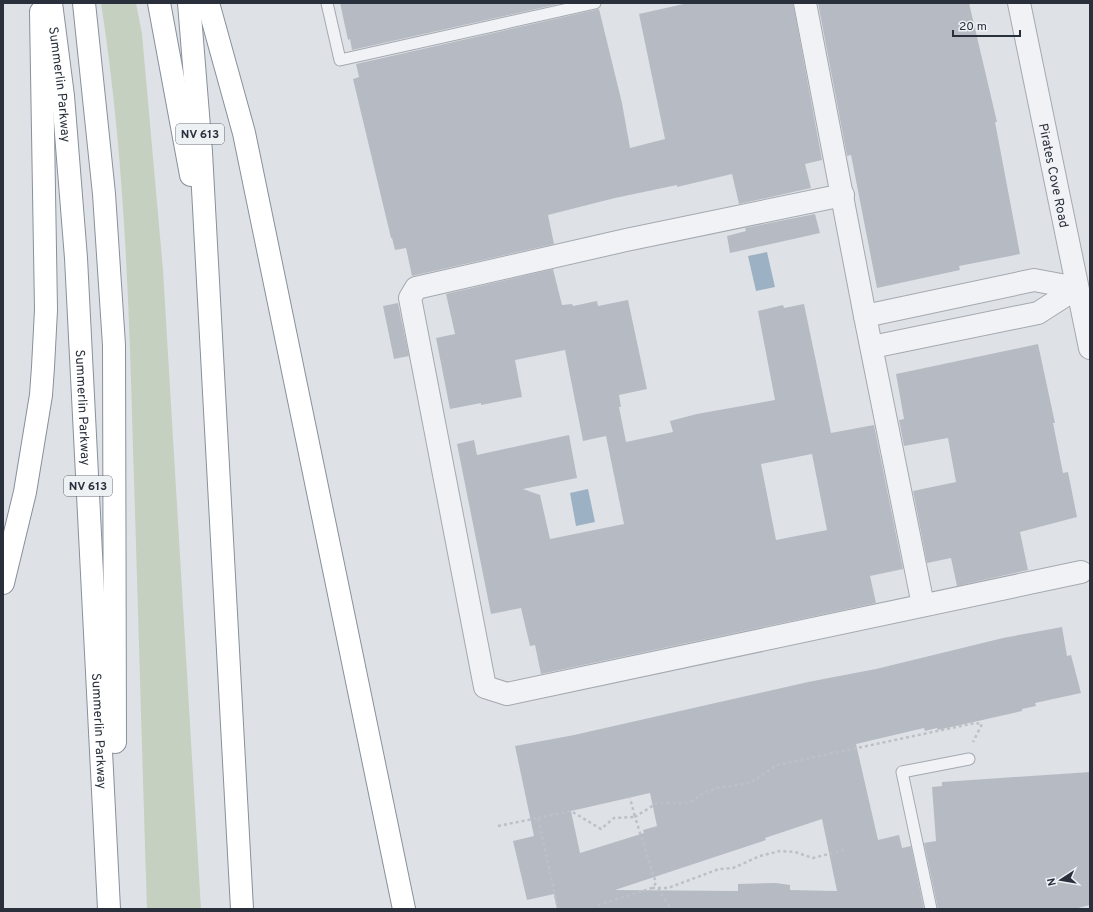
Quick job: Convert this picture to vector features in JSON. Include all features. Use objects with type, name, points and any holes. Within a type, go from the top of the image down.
[{"type":"highway","points":[[3,583],[27,484],[41,395],[43,367],[45,294],[41,3]]},
{"type":"highway","name":"Summerlin Parkway","points":[[51,3],[61,76],[76,258],[109,909]]},
{"type":"highway","points":[[84,3],[104,194],[114,345],[116,909]]},
{"type":"highway","points":[[159,3],[207,264]]},
{"type":"highway","name":"NV 613","points":[[189,3],[198,104],[242,909]]},
{"type":"highway","points":[[208,3],[246,141],[404,909]]},
{"type":"street","points":[[805,3],[865,316],[923,605]]},
{"type":"street","name":"Pirates Cove Road","points":[[1019,3],[1090,348]]},
{"type":"street","points":[[843,195],[626,240],[416,288],[410,298],[485,687],[507,694],[1081,572]]},
{"type":"street","points":[[865,316],[1034,280],[1077,288]]},
{"type":"street","points":[[872,347],[1038,313],[1077,288]]},
{"type":"lane","points":[[327,3],[340,60],[595,3]]},
{"type":"lane","points":[[931,909],[902,772],[969,758]]},
{"type":"path","points":[[498,826],[571,811],[601,829],[614,818],[635,817],[656,803],[689,803],[704,793],[717,788],[750,783],[777,765],[975,723],[982,724],[973,742],[969,758]]},
{"type":"path","points":[[630,798],[656,882],[652,888]]},
{"type":"path","points":[[538,818],[558,909]]},
{"type":"path","points":[[598,905],[652,888],[668,888],[719,869],[733,868],[760,856],[780,850],[795,852],[813,858],[844,850]]},
{"type":"path","points":[[658,888],[671,909]]},
{"type":"green space","points":[[101,3],[136,3],[142,34],[163,270],[201,909],[147,909],[127,281],[115,114]]},
{"type":"water","points":[[767,252],[775,287],[756,291],[748,256]]},
{"type":"water","points":[[588,489],[595,522],[576,526],[570,493]]},
{"type":"building","points":[[340,3],[563,3],[352,50],[350,39],[348,40]]},
{"type":"building","points":[[688,3],[793,3],[822,160],[805,164],[811,188],[739,204],[732,174],[677,187],[677,185],[615,198],[548,215],[554,244],[412,276],[406,248],[395,250],[391,238],[353,79],[359,77],[356,64],[599,9],[622,103],[630,148],[665,139],[639,14]]},
{"type":"building","points":[[818,3],[969,3],[997,122],[995,122],[1020,254],[959,266],[960,270],[877,288],[851,155],[847,156]]},
{"type":"building","points":[[815,214],[820,233],[730,253],[727,236],[746,231],[745,228]]},
{"type":"building","points":[[553,269],[562,305],[572,304],[573,306],[597,301],[598,306],[628,300],[647,389],[619,395],[621,407],[619,407],[626,442],[673,432],[670,421],[697,414],[775,400],[758,311],[783,305],[784,308],[804,304],[831,433],[874,425],[903,569],[870,576],[876,603],[541,674],[535,645],[530,646],[521,608],[491,614],[457,444],[474,440],[477,455],[569,435],[577,478],[523,489],[540,495],[550,539],[624,524],[606,436],[583,441],[565,350],[515,360],[522,397],[450,409],[436,338],[455,334],[446,294]],"holes":[[[812,454],[827,530],[776,540],[761,464]]]},
{"type":"building","points":[[398,303],[409,356],[394,359],[383,306]]},
{"type":"building","points":[[1038,344],[1055,423],[1053,423],[1063,473],[1068,472],[1077,517],[1020,532],[1028,570],[957,586],[951,558],[927,563],[913,491],[956,482],[948,438],[904,446],[899,420],[904,419],[896,374]]},
{"type":"building","points":[[1062,627],[1067,656],[1071,655],[1081,693],[1035,703],[1036,706],[1022,709],[1022,711],[938,730],[937,728],[925,731],[924,728],[856,744],[878,840],[899,835],[902,848],[911,846],[924,909],[557,909],[554,894],[527,900],[513,841],[534,836],[515,746],[574,735],[808,682],[876,669],[1003,638]],"holes":[[[650,793],[657,826],[643,830],[644,833],[580,853],[571,811]],[[822,819],[837,891],[790,890],[790,885],[776,883],[738,884],[738,891],[615,890],[766,840],[765,838]]]},
{"type":"building","points":[[1090,772],[1090,905],[1074,909],[938,909],[924,843],[936,841],[932,787],[942,786],[942,782]]}]
